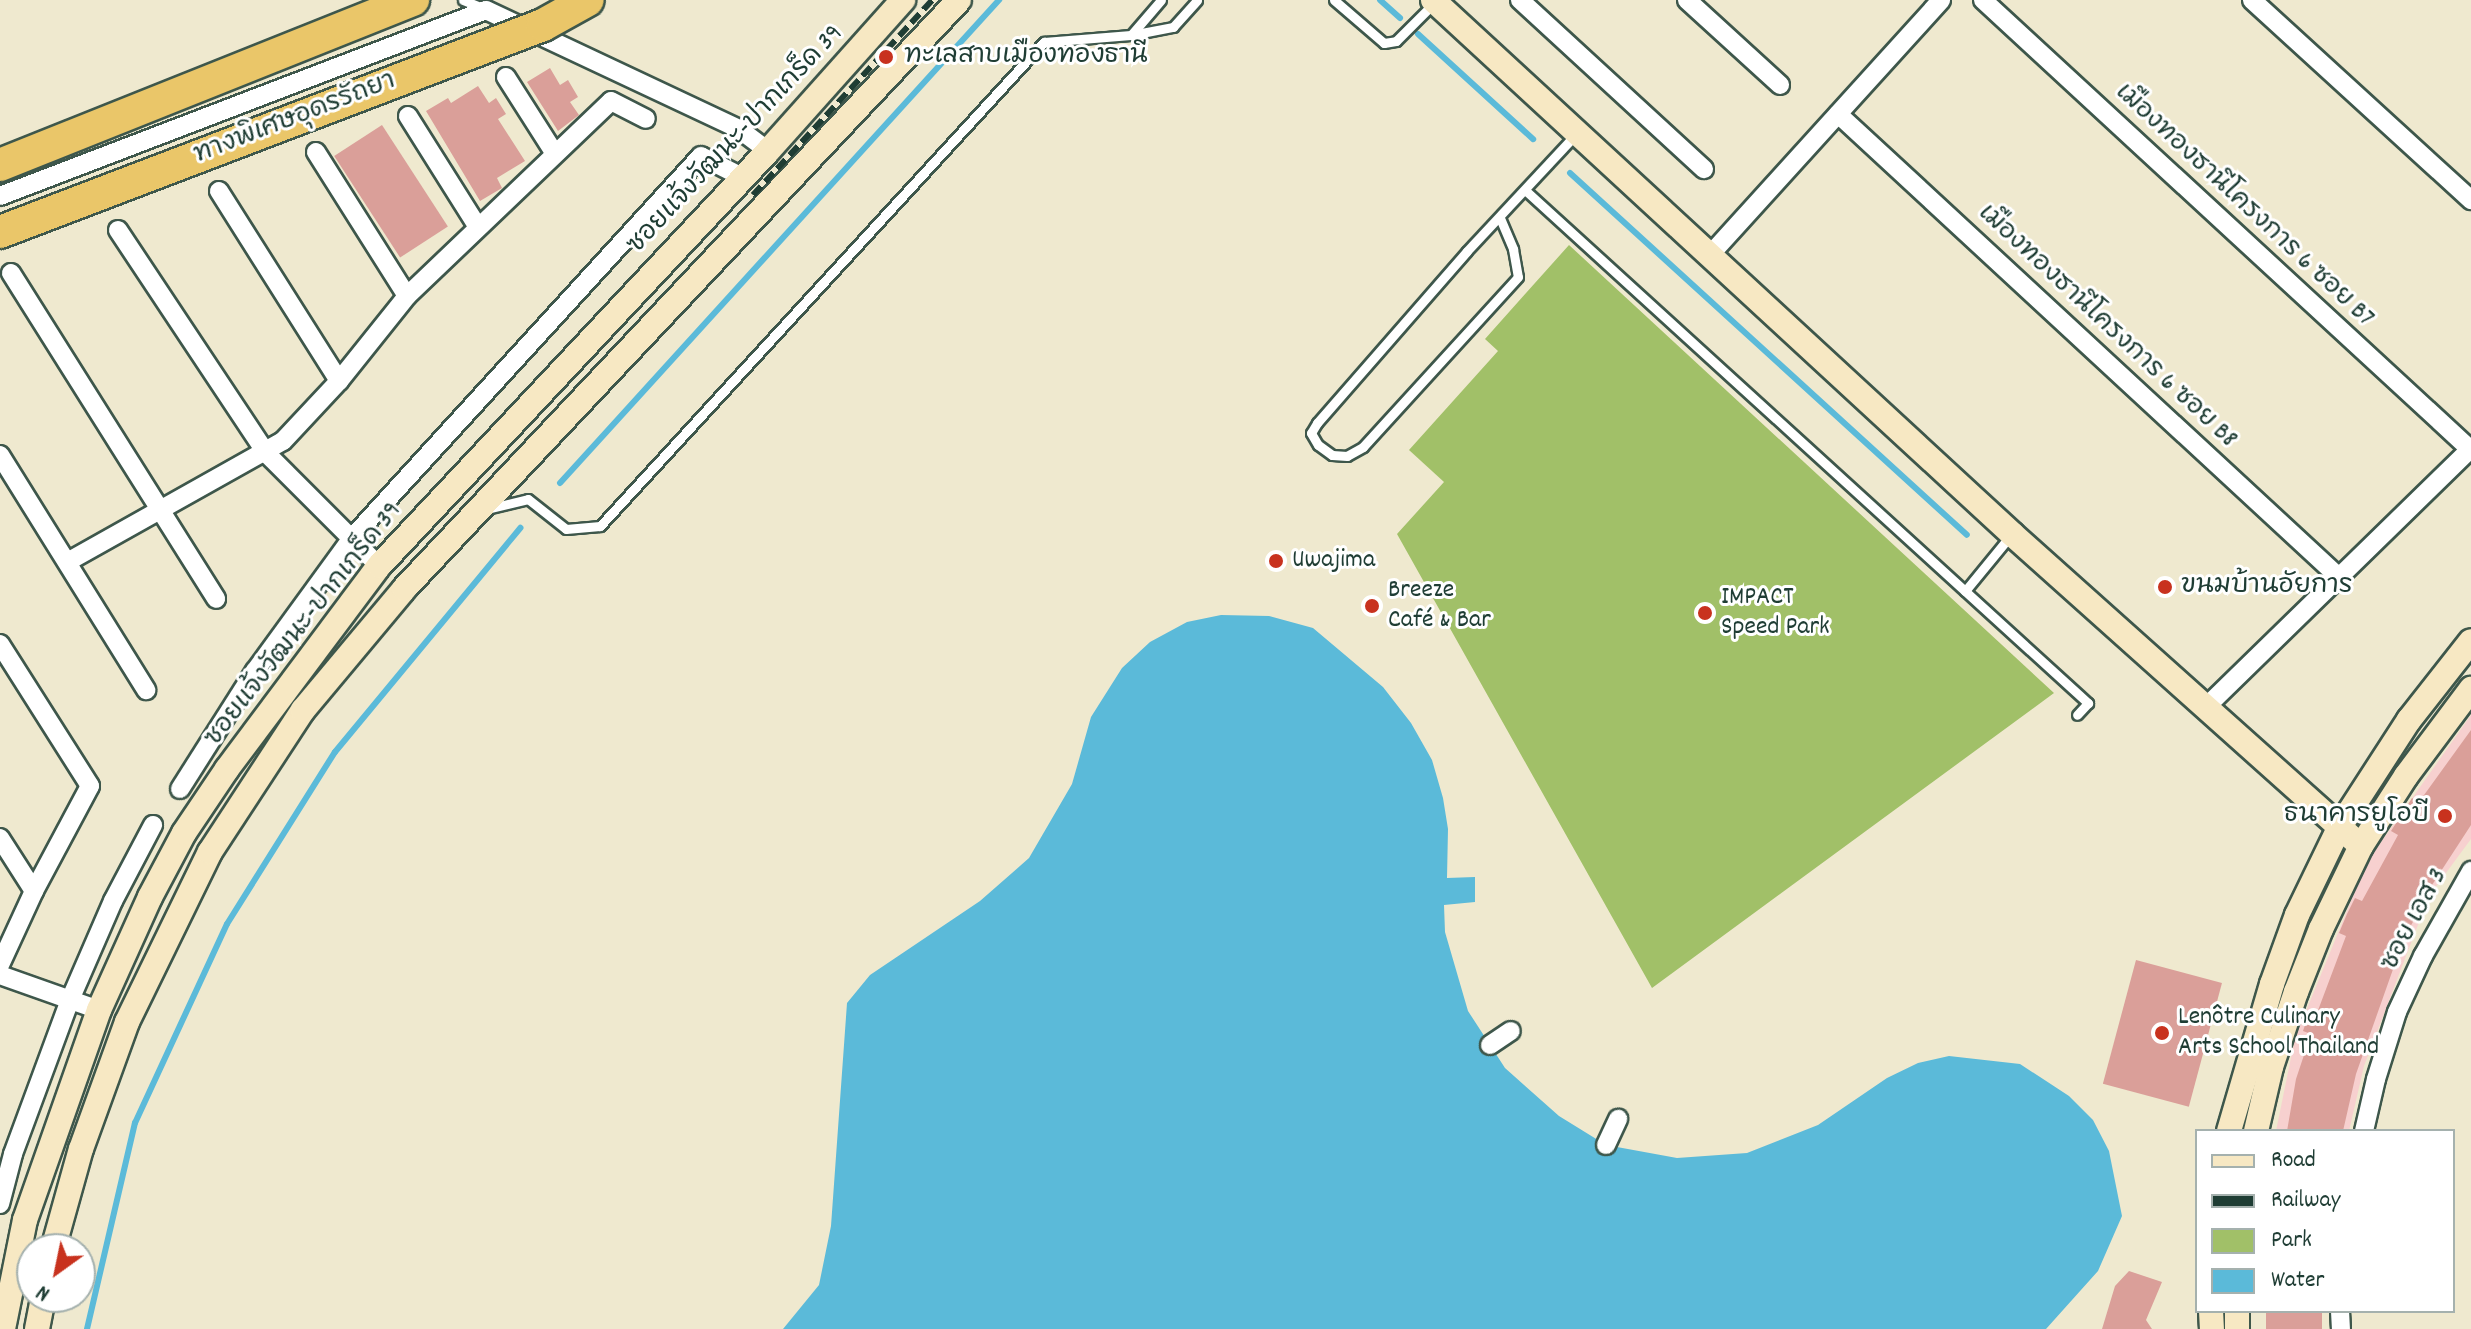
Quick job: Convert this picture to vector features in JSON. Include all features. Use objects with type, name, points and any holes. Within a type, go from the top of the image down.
[{"type":"highway","points":[[0,165],[413,0]]},
{"type":"highway","name":"ทางพิเศษอุดรรัถยา","points":[[0,232],[543,25],[588,0]]},
{"type":"main road","name":"ซอยแจ้งวัฒนะ-ปากเกร็ด 39","points":[[3,1329],[25,1220],[99,1010],[150,897],[184,833],[281,693],[379,566],[768,151],[903,0]]},
{"type":"main road","name":"ซอยแจ้งวัฒนะ-ปากเกร็ด 39","points":[[57,1233],[81,1149],[127,1022],[210,852],[303,710],[404,589],[959,0]]},
{"type":"main road","points":[[1434,1],[2012,534],[2361,846]]},
{"type":"main road","points":[[2230,1129],[2272,984],[2297,915],[2339,828],[2409,720],[2471,641]]},
{"type":"main road","points":[[2257,1129],[2296,992],[2361,846],[2406,776],[2471,689]]},
{"type":"street","points":[[1520,0],[1704,169]]},
{"type":"street","points":[[1687,0],[1780,85]]},
{"type":"street","points":[[1710,255],[1941,0]]},
{"type":"street","name":"เมืองทองธานีโครงการ 6 ซอย B7","points":[[1983,0],[2470,449]]},
{"type":"street","points":[[2252,0],[2471,200]]},
{"type":"street","points":[[0,196],[486,10],[739,129],[768,151]]},
{"type":"street","points":[[506,77],[555,154]]},
{"type":"street","points":[[69,561],[283,441],[339,381],[407,296],[611,101],[646,119]]},
{"type":"street","name":"เมืองทองธานีโครงการ 6 ซอย B8","points":[[1838,114],[2340,578]]},
{"type":"street","points":[[408,116],[478,227]]},
{"type":"street","points":[[316,152],[407,296]]},
{"type":"street","points":[[180,789],[255,671],[352,538],[701,156],[742,177]]},
{"type":"street","points":[[219,191],[339,381]]},
{"type":"street","points":[[118,230],[266,453],[379,566]]},
{"type":"street","points":[[11,273],[216,599]]},
{"type":"street","points":[[2206,707],[2470,449]]},
{"type":"street","points":[[0,455],[69,561],[146,690]]},
{"type":"street","points":[[0,644],[90,786],[34,891],[0,965]]},
{"type":"street","points":[[0,1204],[13,1154],[70,1000],[113,901],[153,825]]},
{"type":"street","points":[[0,838],[34,891]]},
{"type":"street","name":"ซอย เอส 3","points":[[2364,1129],[2397,1012],[2423,956],[2471,871]]},
{"type":"street","points":[[0,975],[99,1010]]},
{"type":"street","points":[[1490,1045],[1511,1031]]},
{"type":"street","points":[[1606,1145],[1618,1119]]},
{"type":"lane","points":[[463,0],[486,10]]},
{"type":"lane","points":[[1131,35],[1161,0]]},
{"type":"lane","points":[[477,512],[528,499],[566,529],[600,526],[1044,42],[1131,35],[1173,27],[1197,0]]},
{"type":"lane","points":[[1334,0],[1384,43],[1396,41],[1434,1]]},
{"type":"lane","points":[[1500,218],[1513,249],[1518,277],[1363,447],[1347,456],[1332,455],[1318,445],[1311,433],[1317,423],[1500,218],[1525,190],[1577,133]]},
{"type":"lane","points":[[1525,190],[2088,703],[2077,715]]},
{"type":"lane","points":[[1965,591],[2012,534]]},
{"type":"shaded area","points":[[2471,715],[2471,839],[2429,896],[2364,1066],[2349,1129],[2276,1129],[2295,1038],[2367,862]]},
{"type":"green space","name":"IMPACT Speed Park","points":[[1569,245],[2054,693],[1652,988],[1397,534],[1444,482],[1409,450],[1498,351],[1485,339]]},
{"type":"water","points":[[1221,615],[1269,616],[1313,628],[1383,687],[1411,723],[1432,760],[1443,798],[1448,829],[1447,878],[1475,877],[1475,902],[1444,905],[1445,932],[1468,1011],[1505,1068],[1559,1116],[1606,1145],[1677,1158],[1747,1153],[1818,1125],[1887,1078],[1918,1063],[1949,1056],[2020,1064],[2069,1096],[2093,1120],[2109,1151],[2122,1216],[2098,1271],[2046,1329],[783,1329],[819,1285],[831,1226],[847,1003],[870,975],[980,901],[1029,858],[1072,784],[1091,717],[1122,668],[1150,642],[1187,622]]},
{"type":"building","points":[[550,68],[560,85],[568,80],[578,97],[570,102],[579,115],[558,131],[527,82]]},
{"type":"building","points":[[478,86],[489,103],[496,98],[506,114],[498,119],[525,161],[497,178],[502,188],[480,201],[426,111],[448,98],[451,103]]},
{"type":"building","points":[[382,125],[448,226],[400,258],[334,156]]},
{"type":"building","points":[[2471,730],[2471,825],[2432,885],[2403,941],[2356,1074],[2343,1129],[2287,1129],[2296,1079],[2311,1034],[2303,1031],[2310,1010],[2317,1013],[2346,936],[2339,933],[2355,898],[2362,901],[2398,835],[2391,831],[2412,798],[2419,802]]},
{"type":"building","name":"Lenôtre Culinary Arts School Thailand","points":[[2136,960],[2222,983],[2189,1107],[2103,1084]]},
{"type":"building","points":[[2129,1271],[2162,1282],[2146,1320],[2152,1329],[2102,1329],[2115,1286]]},
{"type":"building","points":[[2266,1313],[2322,1313],[2322,1329],[2266,1329]]},
{"type":"waterway","points":[[560,483],[999,0]]},
{"type":"waterway","points":[[1380,0],[1400,18]]},
{"type":"waterway","points":[[1418,34],[1533,139]]},
{"type":"waterway","points":[[1570,173],[1967,535]]},
{"type":"waterway","points":[[87,1329],[135,1123],[227,924],[335,752],[520,528]]},
{"type":"railway","points":[[753,195],[932,0]]},
{"type":"place","name":"ทะเลสาบเมืองทองธานี","points":[[886,57]]},
{"type":"place","name":"Uwajima","points":[[1276,561]]},
{"type":"place","name":"ขนมบ้านอัยการ","points":[[2165,587]]},
{"type":"place","name":"Breeze Café & Bar","points":[[1372,606]]},
{"type":"place","name":"IMPACT Speed Park","points":[[1705,613]]},
{"type":"place","name":"ธนาคารยูโอบี","points":[[2445,816]]},
{"type":"place","name":"Lenôtre Culinary Arts School Thailand","points":[[2162,1033]]}]
